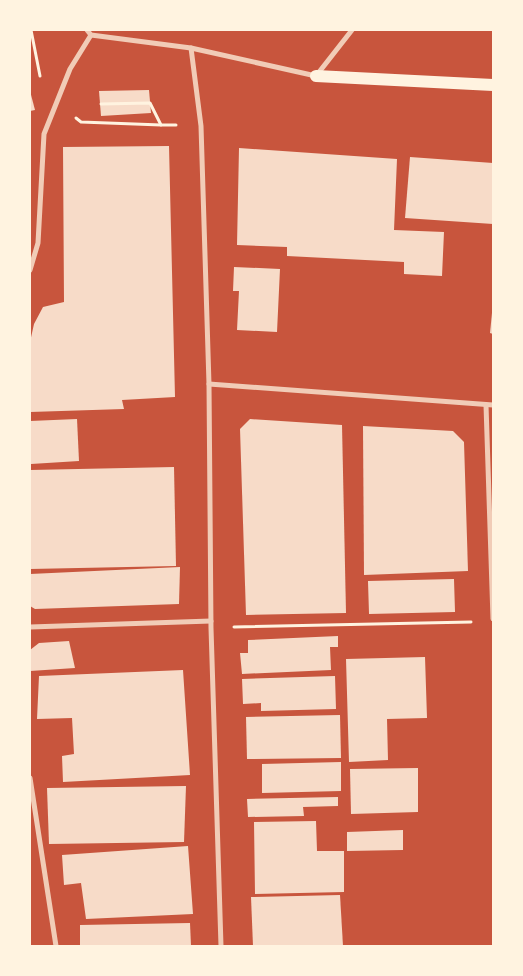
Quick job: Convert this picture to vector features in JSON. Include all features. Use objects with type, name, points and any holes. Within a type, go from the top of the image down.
[{"type":"main road","points":[[316,76],[493,85]]},
{"type":"street","points":[[87,30],[91,35],[191,48],[316,76],[352,30]]},
{"type":"street","points":[[30,270],[38,243],[44,134],[70,69],[91,35]]},
{"type":"street","points":[[191,48],[201,126],[209,384],[211,628],[221,946]]},
{"type":"street","points":[[209,384],[493,405]]},
{"type":"street","points":[[486,405],[493,618]]},
{"type":"street","points":[[30,627],[211,621]]},
{"type":"street","points":[[30,778],[56,946]]},
{"type":"path","points":[[101,104],[150,103],[161,125],[201,126]]},
{"type":"path","points":[[211,628],[470,622],[493,618]]},
{"type":"building","points":[[149,90],[151,113],[101,116],[99,91]]},
{"type":"building","points":[[30,91],[35,110],[30,111]]},
{"type":"building","points":[[169,146],[175,397],[122,400],[124,409],[30,412],[30,342],[34,324],[43,307],[64,302],[63,147]]},
{"type":"building","points":[[239,148],[397,159],[394,230],[444,232],[442,276],[404,274],[404,262],[287,256],[287,247],[237,245]]},
{"type":"building","points":[[410,157],[493,163],[493,224],[405,218]]},
{"type":"building","points":[[234,267],[280,269],[277,332],[237,330],[239,291],[233,291]]},
{"type":"building","points":[[493,313],[493,334],[490,333]]},
{"type":"building","points":[[77,419],[79,461],[31,464],[30,421]]},
{"type":"building","points":[[250,419],[342,425],[346,613],[246,615],[240,429]]},
{"type":"building","points":[[363,426],[453,431],[464,442],[468,571],[364,575]]},
{"type":"building","points":[[174,467],[176,566],[30,569],[30,470]]},
{"type":"building","points":[[180,567],[179,604],[35,609],[30,606],[30,574]]},
{"type":"building","points":[[454,579],[455,612],[369,614],[368,581]]},
{"type":"building","points":[[338,636],[338,647],[330,647],[331,670],[242,674],[240,653],[248,653],[248,640]]},
{"type":"building","points":[[69,641],[75,668],[30,671],[30,650],[39,643]]},
{"type":"building","points":[[425,657],[427,718],[387,719],[388,760],[349,762],[346,659]]},
{"type":"building","points":[[183,670],[190,775],[63,782],[62,756],[74,754],[72,718],[37,719],[39,676]]},
{"type":"building","points":[[335,676],[336,709],[261,711],[261,703],[243,704],[242,679]]},
{"type":"building","points":[[340,715],[341,758],[247,759],[246,717]]},
{"type":"building","points":[[341,762],[341,791],[262,793],[262,764]]},
{"type":"building","points":[[418,768],[418,812],[351,814],[350,769]]},
{"type":"building","points":[[186,786],[184,842],[49,844],[47,788]]},
{"type":"building","points":[[338,797],[338,806],[303,807],[304,816],[248,817],[247,799]]},
{"type":"building","points":[[316,821],[317,851],[344,851],[344,892],[255,894],[254,822]]},
{"type":"building","points":[[403,830],[403,850],[347,851],[347,832]]},
{"type":"building","points":[[188,846],[193,914],[86,919],[81,883],[64,885],[62,855]]},
{"type":"building","points":[[340,895],[343,946],[253,946],[251,897]]},
{"type":"building","points":[[190,923],[191,946],[80,946],[80,925]]}]
